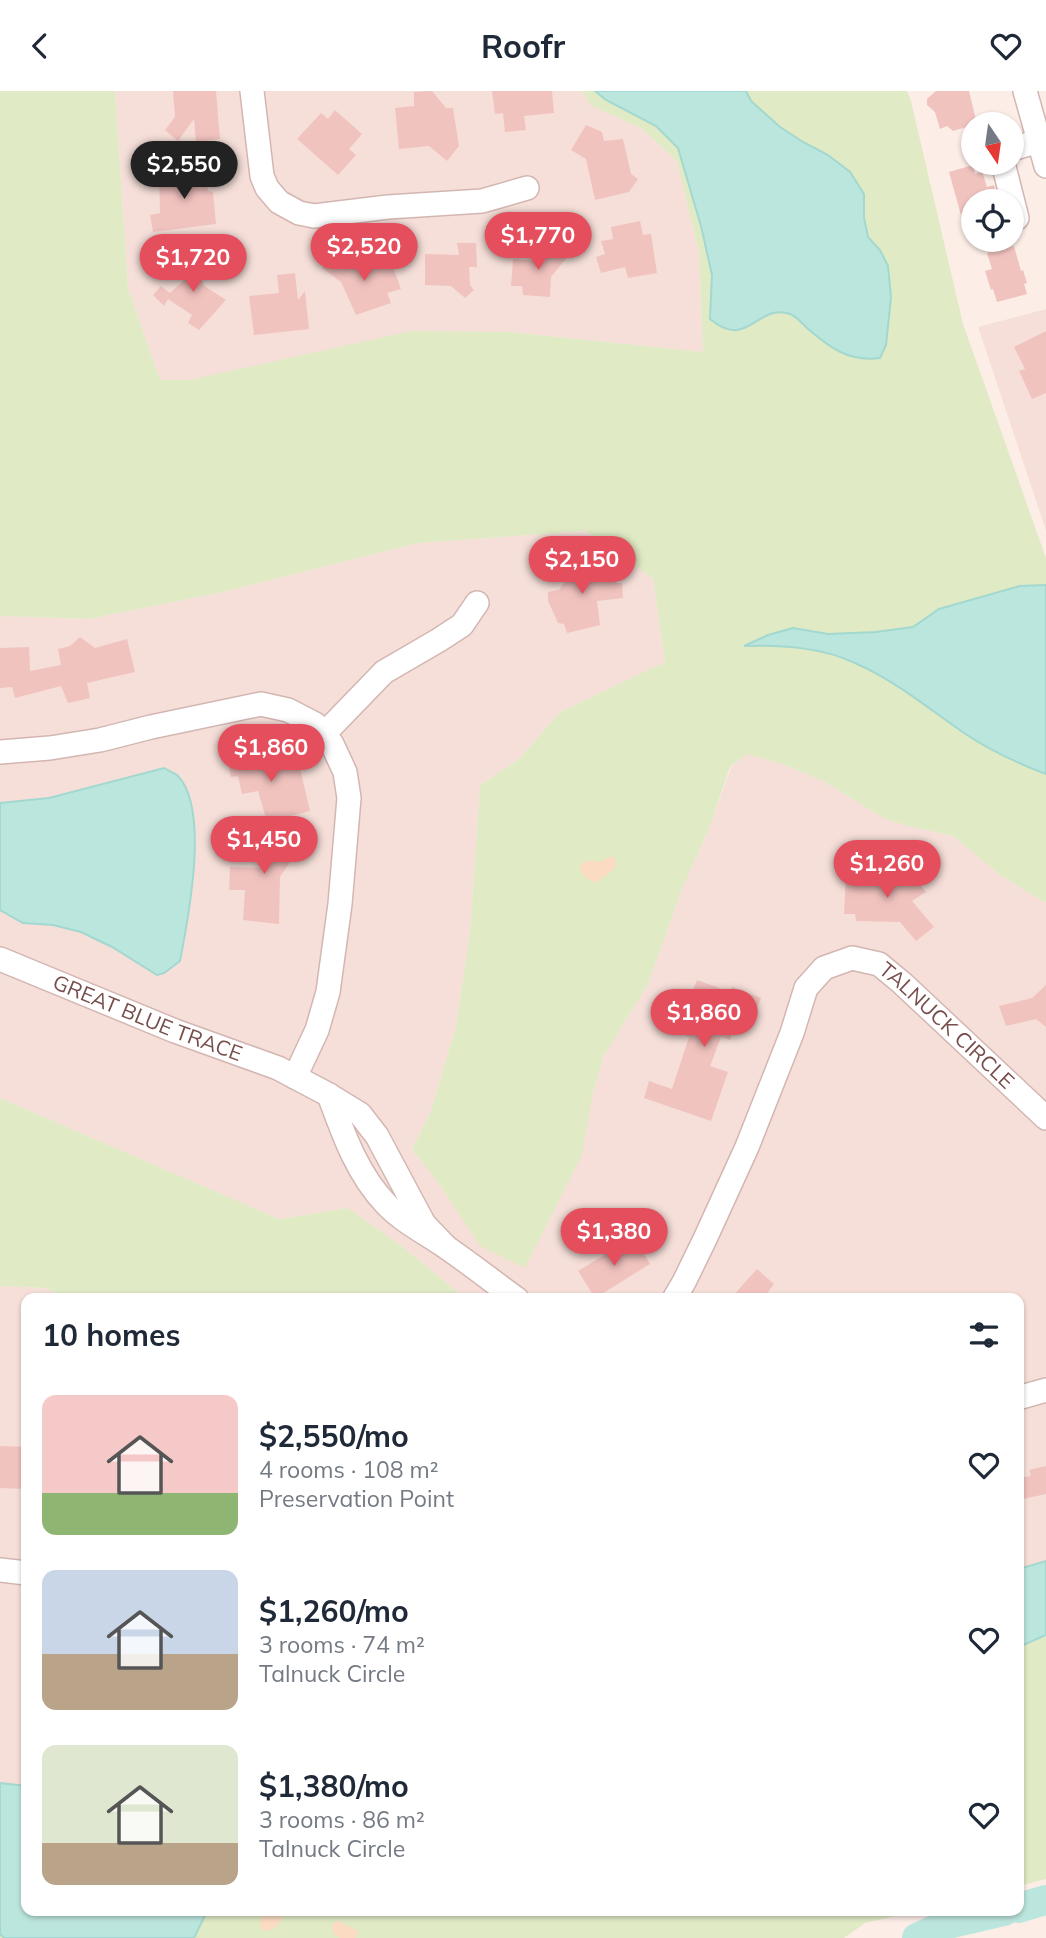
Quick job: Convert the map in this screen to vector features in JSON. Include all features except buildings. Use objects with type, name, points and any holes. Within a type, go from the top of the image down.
[{"type":"street","points":[[252,91],[262,176],[267,188],[279,202],[299,213],[314,216],[388,207],[482,201],[527,188]]},
{"type":"street","points":[[1025,91],[1046,166]]},
{"type":"street","points":[[1024,145],[1039,141]]},
{"type":"street","points":[[324,734],[384,672],[462,625],[477,603]]},
{"type":"street","points":[[0,752],[100,740],[261,704],[288,710],[315,724],[332,744],[345,772],[349,798],[340,904],[328,992],[317,1030],[295,1077]]},
{"type":"street","name":"TALNUCK CIRCLE","points":[[678,1293],[747,1147],[792,1033],[806,988],[824,968],[852,958],[878,964],[902,983],[1046,1118]]},
{"type":"street","name":"GREAT BLUE TRACE","points":[[0,959],[175,1031],[278,1068],[360,1114],[377,1136],[424,1223],[445,1246],[509,1293]]},
{"type":"street","points":[[1024,1396],[1046,1390]]},
{"type":"street","points":[[0,1570],[21,1572]]},
{"type":"shaded area","points":[[115,91],[582,91],[590,105],[641,128],[677,161],[699,253],[703,352],[510,332],[189,380],[160,380],[128,288]]},
{"type":"shaded area","points":[[1046,309],[1046,531],[978,327]]},
{"type":"shaded area","points":[[585,531],[653,579],[665,662],[560,712],[518,760],[480,785],[470,932],[456,1026],[431,1111],[412,1149],[442,1188],[592,1097],[603,1057],[648,984],[682,889],[709,829],[731,767],[747,753],[825,782],[885,819],[953,836],[1000,875],[1046,903],[1046,1590],[1024,1594],[1024,1293],[459,1293],[403,1247],[348,1208],[279,1219],[0,1098],[0,616],[89,619],[223,592],[418,543]]},
{"type":"shaded area","points":[[0,1286],[46,1288],[56,1293],[21,1293],[21,1795],[0,1793]]},
{"type":"green space","points":[[0,91],[115,91],[128,288],[160,380],[189,380],[411,331],[510,332],[703,352],[699,253],[677,161],[641,128],[590,105],[582,91],[907,91],[963,324],[1046,558],[1046,903],[1000,875],[953,836],[885,819],[825,782],[785,765],[747,754],[730,767],[709,829],[682,889],[648,984],[603,1057],[592,1097],[582,1155],[525,1268],[480,1246],[442,1188],[412,1149],[431,1111],[456,1026],[470,932],[480,785],[518,760],[560,712],[665,662],[653,579],[585,531],[418,543],[223,592],[89,619],[0,616]]},
{"type":"green space","points":[[0,1098],[279,1219],[348,1208],[403,1247],[459,1293],[56,1293],[46,1288],[0,1286]]},
{"type":"green space","points":[[1046,1590],[1046,1879],[1024,1885],[1024,1594]]},
{"type":"green space","points":[[0,1793],[21,1888],[21,1916],[895,1916],[865,1923],[844,1938],[0,1938]]},
{"type":"sand","points":[[612,856],[616,864],[614,868],[596,883],[583,874],[580,865],[589,861],[599,862]]},
{"type":"sand","points":[[263,1917],[282,1918],[276,1927],[268,1930],[261,1929]]},
{"type":"sand","points":[[340,1921],[358,1931],[356,1938],[340,1938],[333,1934],[332,1925]]},
{"type":"water","points":[[595,91],[746,91],[751,101],[780,127],[828,155],[850,172],[864,194],[864,218],[868,237],[880,250],[888,266],[891,297],[886,345],[880,358],[849,356],[824,342],[790,314],[778,312],[743,329],[734,330],[723,328],[710,319],[712,275],[678,148],[656,126],[606,100]]},
{"type":"water","points":[[1046,585],[1046,774],[983,745],[898,686],[855,663],[829,653],[801,648],[744,646],[793,628],[828,634],[913,627],[939,609],[1020,586]]},
{"type":"water","points":[[164,768],[178,776],[188,792],[193,813],[194,866],[180,961],[157,975],[112,947],[81,932],[53,925],[23,923],[0,910],[0,803],[49,798]]},
{"type":"water","points":[[1046,1561],[1046,1635],[1024,1645],[1024,1568]]},
{"type":"water","points":[[0,1783],[21,1785],[21,1916],[205,1916],[194,1938],[4,1938],[0,1934]]},
{"type":"waterway","points":[[1024,1906],[1046,1900]]},
{"type":"waterway","points":[[917,1938],[948,1924],[982,1916]]}]
